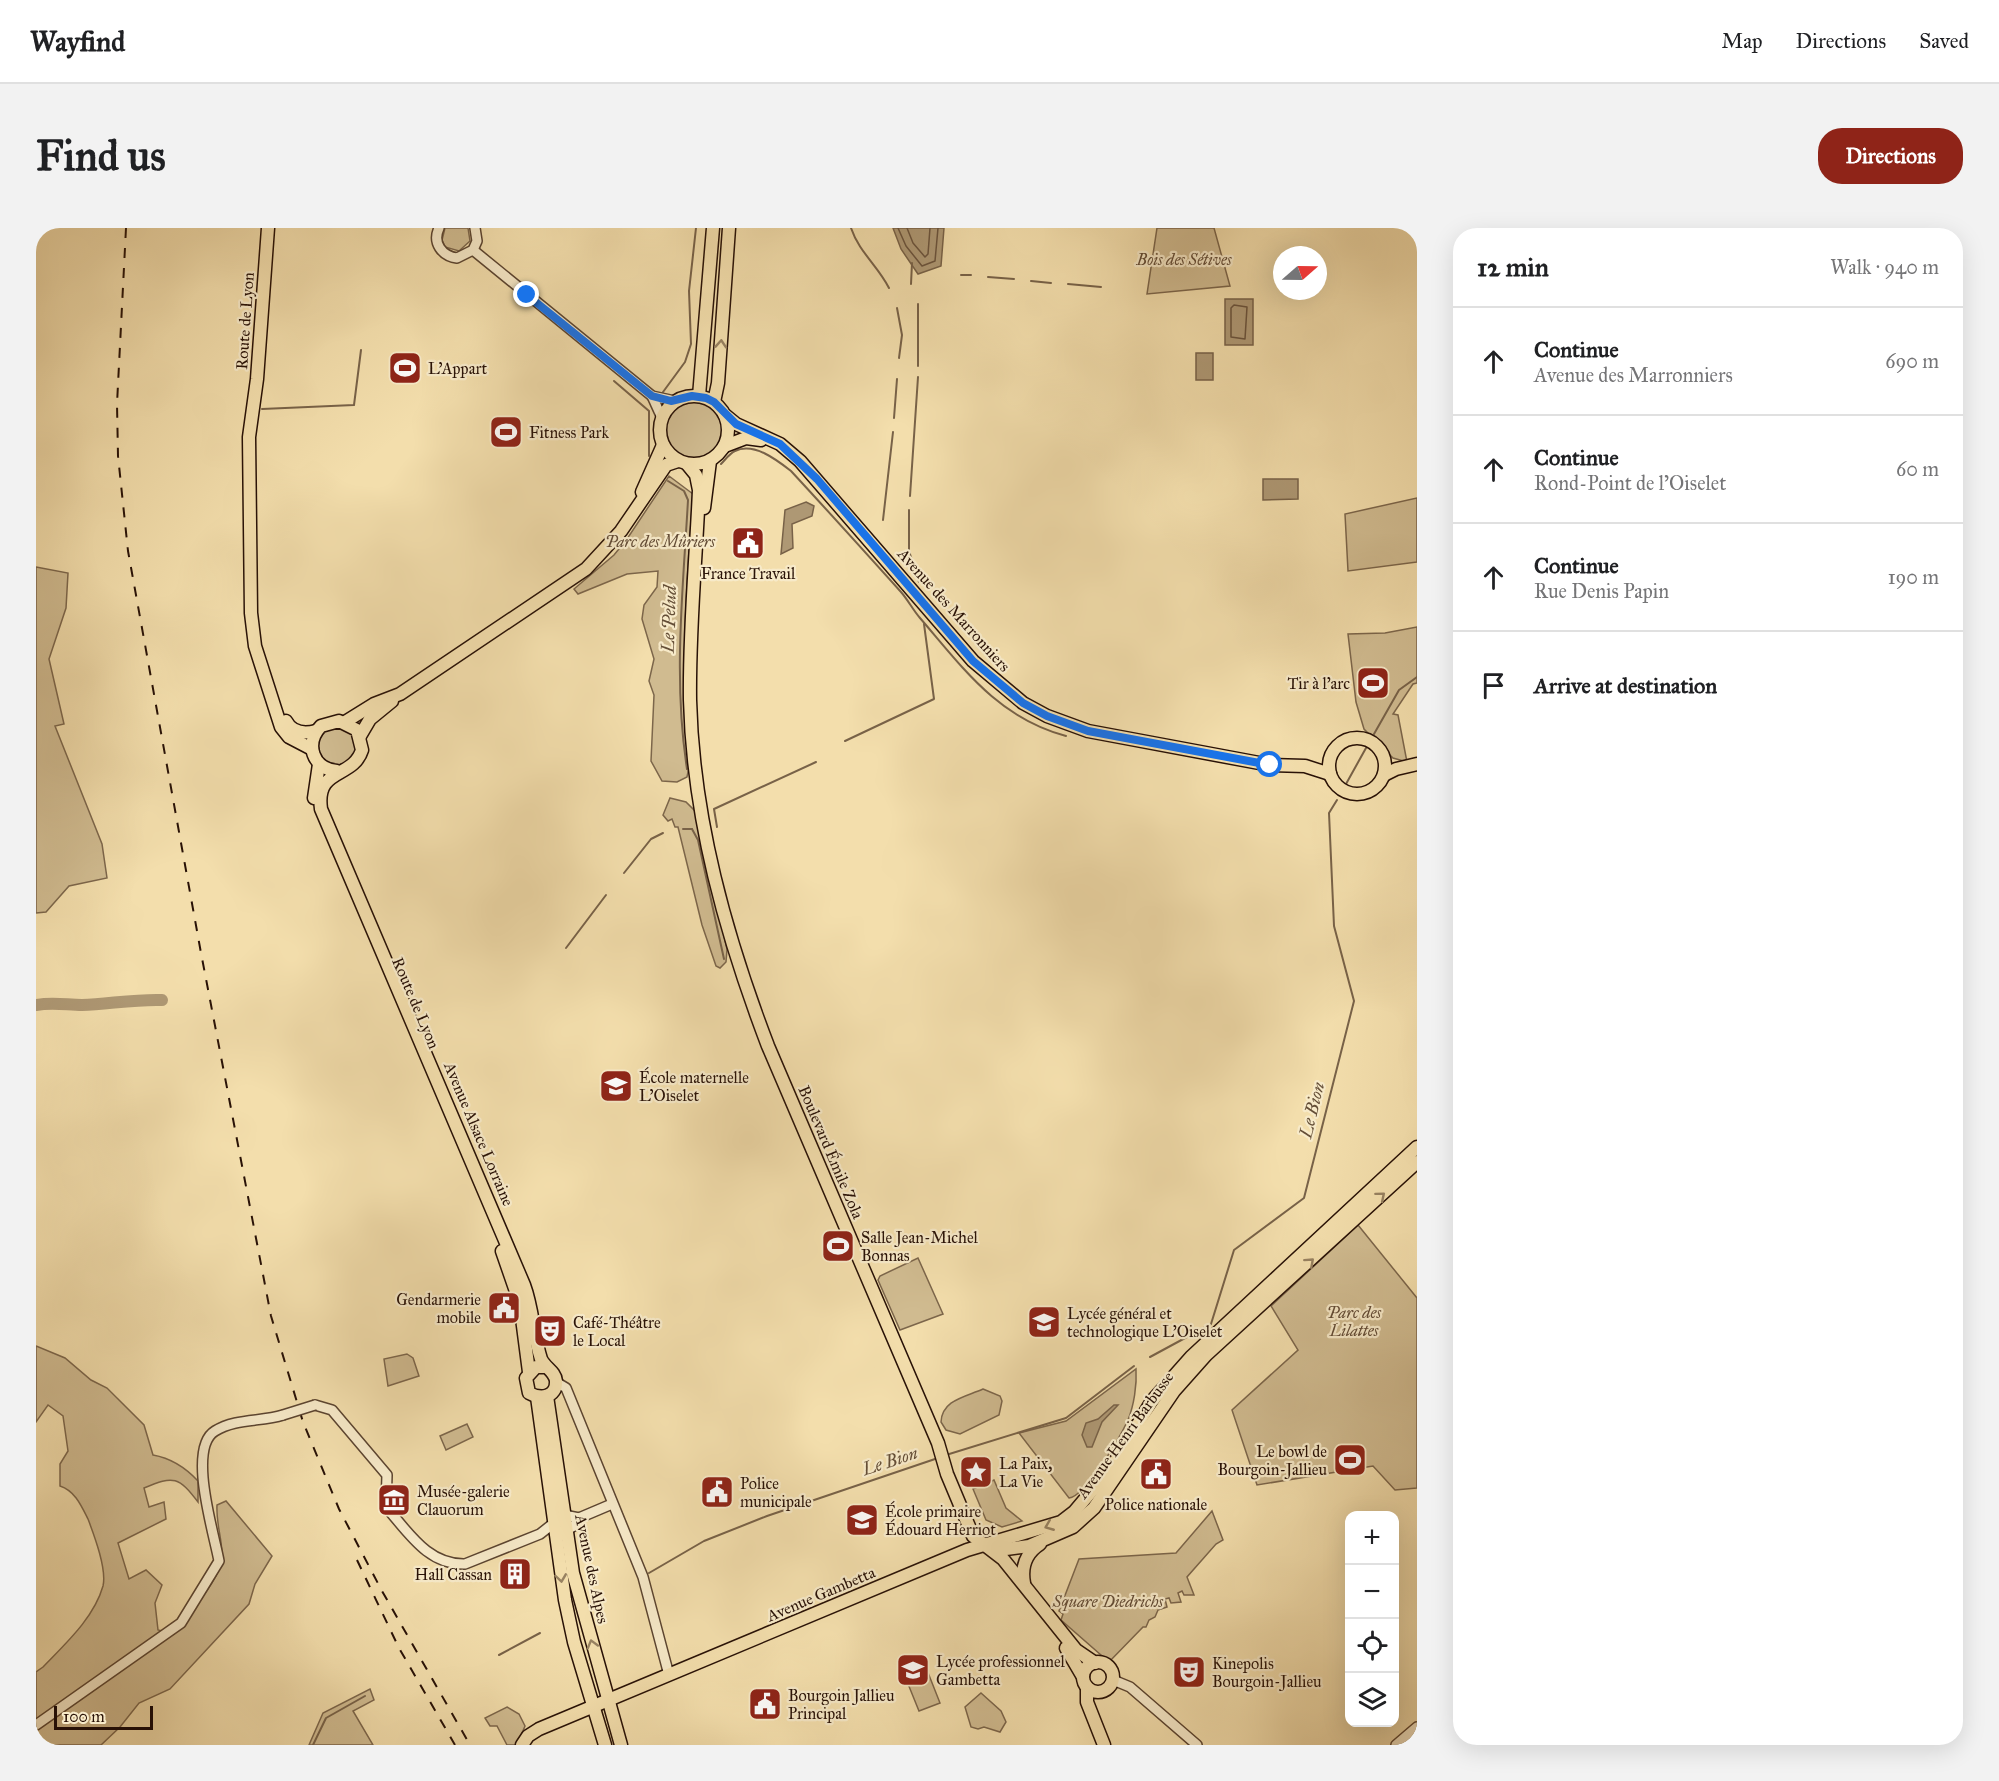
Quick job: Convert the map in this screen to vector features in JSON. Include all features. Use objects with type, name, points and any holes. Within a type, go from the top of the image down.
[{"type":"main road","name":"Route de Lyon","points":[[253,415],[268,228]]},
{"type":"main road","points":[[699,396],[713,228]]},
{"type":"main road","points":[[714,402],[718,383],[729,228]]},
{"type":"main road","points":[[699,396],[714,402],[725,415],[728,436],[724,446],[710,461],[708,490],[697,536],[698,481],[663,445],[660,436],[662,418],[675,401],[683,397],[699,396]]},
{"type":"main road","points":[[253,415],[257,612],[261,645],[290,728],[300,732],[316,731],[332,721],[345,722],[374,704],[400,694]]},
{"type":"main road","points":[[253,415],[248,462],[252,630],[264,678],[281,727],[289,737],[312,749],[319,764],[338,771],[351,767],[360,757],[360,736],[370,719],[400,694],[567,584],[608,546],[647,497],[666,465],[710,461]]},
{"type":"main road","name":"Avenue des Marronniers","points":[[725,415],[736,424],[780,444],[817,479],[973,661],[1023,703],[1047,716],[1088,731],[1270,765],[1305,766],[1330,774]]},
{"type":"main road","name":"Avenue des Marronniers","points":[[724,446],[746,438],[760,440],[789,452]]},
{"type":"main road","points":[[633,512],[663,445]]},
{"type":"main road","name":"Boulevard Émile Zola","points":[[697,536],[690,648],[695,766],[715,878],[741,971],[768,1046],[943,1455],[987,1546]]},
{"type":"main road","points":[[345,722],[360,736]]},
{"type":"main road","points":[[312,749],[316,731]]},
{"type":"main road","points":[[1354,737],[1371,741],[1396,762],[1413,764],[1384,775],[1371,791],[1354,794],[1339,788],[1330,774],[1332,752],[1345,739],[1354,737]]},
{"type":"main road","name":"Avenue des Marronniers","points":[[1305,766],[1323,760],[1332,752]]},
{"type":"main road","points":[[1383,753],[1384,775]]},
{"type":"main road","name":"Route de Lyon","points":[[319,764],[314,798],[317,815],[489,1213],[503,1253]]},
{"type":"main road","name":"Avenue Alsace Lorraine","points":[[338,771],[322,789],[321,809],[513,1255],[534,1317],[538,1348],[544,1367]]},
{"type":"main road","name":"Avenue Henri Barbusse","points":[[987,1546],[1005,1537],[1047,1528],[1074,1512],[1112,1467],[1152,1401],[1185,1363],[1417,1147]]},
{"type":"main road","name":"Avenue Henri Barbusse","points":[[987,1546],[1013,1549],[1043,1542],[1068,1530],[1094,1508],[1174,1391],[1206,1355],[1417,1162]]},
{"type":"main road","name":"Avenue des Alpes","points":[[503,1253],[520,1303],[530,1371],[526,1386],[548,1392],[565,1600],[605,1745]]},
{"type":"main road","points":[[530,1371],[536,1367],[544,1367],[555,1376],[548,1392]]},
{"type":"main road","name":"Avenue des Alpes","points":[[561,1532],[621,1745]]},
{"type":"main road","points":[[1024,1583],[1024,1562],[1031,1550],[1043,1542]]},
{"type":"main road","points":[[987,1546],[1003,1559],[1024,1583],[1076,1650],[1095,1663],[1108,1666],[1113,1680],[1104,1690],[1089,1685],[1071,1654],[997,1563],[987,1546]]},
{"type":"main road","name":"Avenue Gambetta","points":[[522,1745],[528,1736],[539,1729],[967,1550],[987,1546]]},
{"type":"main road","points":[[1095,1663],[1088,1666],[1087,1702],[1104,1745]]},
{"type":"main road","name":"Avenue des Alpes","points":[[593,1707],[604,1716],[615,1745]]},
{"type":"street","points":[[439,228],[436,241],[444,254],[458,258],[473,250],[477,241],[474,228]]},
{"type":"street","points":[[473,250],[652,396],[662,418]]},
{"type":"street","points":[[652,396],[675,401]]},
{"type":"street","points":[[548,1392],[569,1402],[643,1577],[669,1675]]},
{"type":"street","points":[[36,1725],[181,1623],[219,1561],[201,1466],[203,1449],[213,1432],[236,1422],[283,1415],[315,1405],[332,1410],[387,1475],[386,1507],[429,1556],[454,1564],[465,1564],[542,1533],[561,1532],[574,1526],[579,1518]]},
{"type":"street","points":[[542,1533],[559,1517],[579,1518],[612,1504]]},
{"type":"street","points":[[1113,1680],[1130,1687],[1197,1745]]},
{"type":"street","points":[[1396,1745],[1417,1727]]},
{"type":"green space","points":[[445,228],[468,228],[470,241],[459,251],[445,247],[442,240]]},
{"type":"green space","name":"Bois des Sétives","points":[[1157,228],[1214,228],[1230,286],[1147,294]]},
{"type":"green space","points":[[688,401],[700,401],[715,409],[723,424],[723,436],[715,451],[700,459],[688,459],[673,451],[665,436],[665,424],[673,409]]},
{"type":"green space","name":"Parc des Mûriers","points":[[669,476],[693,494],[684,665],[689,767],[687,777],[677,782],[662,781],[651,761],[654,695],[649,681],[654,659],[642,619],[644,605],[657,587],[658,571],[627,574],[578,594],[574,589],[614,555]]},
{"type":"green space","points":[[1417,498],[1417,562],[1348,571],[1345,514]]},
{"type":"green space","points":[[36,567],[68,573],[66,608],[49,659],[64,724],[55,726],[102,844],[107,878],[69,886],[46,912],[36,913]]},
{"type":"green space","name":"Tir à l'arc","points":[[1417,627],[1417,683],[1413,684],[1393,714],[1398,715],[1407,762],[1393,758],[1364,729],[1356,702],[1348,634],[1385,633]]},
{"type":"green space","points":[[337,727],[351,732],[356,746],[351,760],[337,765],[323,760],[318,746],[323,732]]},
{"type":"green space","points":[[670,798],[686,802],[696,812],[727,949],[726,962],[720,968],[716,966],[702,925],[678,827],[675,827],[672,819],[668,821],[663,815]]},
{"type":"green space","name":"Parc des Lilattes","points":[[1358,1225],[1417,1298],[1417,1488],[1395,1490],[1373,1466],[1257,1485],[1232,1410],[1298,1350],[1271,1306]]},
{"type":"green space","points":[[918,1258],[943,1314],[900,1330],[878,1280],[880,1276]]},
{"type":"green space","points":[[36,1346],[65,1358],[91,1380],[107,1388],[144,1425],[153,1455],[177,1464],[198,1481],[198,1502],[186,1487],[175,1481],[162,1481],[144,1488],[149,1507],[164,1502],[166,1519],[118,1543],[129,1579],[146,1570],[162,1585],[155,1603],[158,1630],[174,1634],[217,1574],[222,1555],[217,1505],[226,1501],[272,1556],[255,1584],[249,1604],[170,1689],[139,1703],[120,1727],[101,1745],[36,1745],[36,1672],[86,1620],[99,1598],[104,1579],[99,1552],[88,1519],[74,1495],[60,1486],[60,1464],[68,1451],[63,1416],[48,1405],[36,1422]]},
{"type":"green space","points":[[407,1354],[413,1358],[419,1376],[388,1386],[384,1359]]},
{"type":"green space","points":[[1136,1369],[1133,1401],[1124,1428],[1093,1477],[1076,1495],[1069,1498],[1019,1433],[1066,1421]]},
{"type":"green space","points":[[983,1389],[1000,1396],[1002,1401],[999,1415],[960,1434],[946,1430],[941,1422],[945,1409],[956,1400]]},
{"type":"green space","points":[[467,1424],[473,1437],[446,1450],[440,1436]]},
{"type":"green space","points":[[994,1480],[1006,1508],[1022,1521],[1002,1527],[986,1520],[973,1489]]},
{"type":"green space","name":"Square Diedrichs","points":[[1212,1511],[1223,1540],[1216,1544],[1187,1577],[1194,1595],[1184,1595],[1182,1591],[1178,1593],[1181,1602],[1171,1603],[1169,1598],[1165,1599],[1167,1607],[1158,1610],[1146,1627],[1143,1627],[1109,1662],[1061,1620],[1063,1614],[1059,1611],[1079,1559],[1176,1553]]},
{"type":"green space","points":[[925,1665],[940,1703],[919,1711],[904,1674]]},
{"type":"green space","points":[[370,1689],[374,1700],[353,1711],[373,1745],[309,1745],[323,1713]]},
{"type":"green space","points":[[981,1693],[1001,1711],[1006,1722],[1000,1732],[984,1727],[978,1729],[971,1727],[965,1707]]},
{"type":"green space","points":[[507,1707],[519,1714],[525,1726],[517,1745],[507,1745],[497,1726],[490,1726],[485,1718]]},
{"type":"water","points":[[893,228],[944,228],[941,266],[918,274],[901,249]]},
{"type":"water","points":[[1225,299],[1253,299],[1253,345],[1225,345]]},
{"type":"water","points":[[1196,353],[1213,353],[1213,380],[1196,380]]},
{"type":"water","points":[[1263,479],[1298,479],[1298,499],[1263,500]]},
{"type":"water","points":[[806,502],[814,506],[812,516],[792,524],[793,548],[781,554],[785,510]]},
{"type":"water","points":[[1114,1405],[1118,1405],[1102,1422],[1092,1447],[1087,1447],[1082,1435],[1086,1423],[1098,1419]]},
{"type":"waterway","name":"Le Pelud","points":[[663,392],[685,362],[691,344],[689,291],[696,228]]},
{"type":"waterway","points":[[851,228],[854,237],[889,288]]},
{"type":"waterway","name":"Le Pelud","points":[[911,284],[912,263]]},
{"type":"waterway","points":[[961,275],[971,275]]},
{"type":"waterway","points":[[988,277],[1014,279]]},
{"type":"waterway","points":[[1031,281],[1051,283]]},
{"type":"waterway","points":[[1068,284],[1101,287]]},
{"type":"waterway","name":"Le Pelud","points":[[918,304],[918,366]]},
{"type":"waterway","points":[[897,308],[902,335],[899,358]]},
{"type":"waterway","points":[[262,409],[354,405],[361,350]]},
{"type":"waterway","name":"Le Pelud","points":[[910,496],[918,377]]},
{"type":"waterway","points":[[894,418],[897,379]]},
{"type":"waterway","name":"Le Pelud","points":[[614,381],[649,411],[649,456]]},
{"type":"waterway","points":[[883,520],[893,432]]},
{"type":"waterway","points":[[721,464],[733,452],[750,449],[765,453],[791,471],[901,592],[917,615],[967,673],[1001,704],[1021,717],[1042,728],[1066,736]]},
{"type":"waterway","name":"Le Pelud","points":[[668,481],[684,491],[688,500],[680,668],[687,769]]},
{"type":"waterway","name":"Le Pelud","points":[[909,510],[909,551],[919,582]]},
{"type":"waterway","name":"Le Pelud","points":[[845,741],[934,699],[924,624]]},
{"type":"waterway","name":"Le Bion","points":[[1374,734],[1399,690],[1417,677]]},
{"type":"waterway","name":"Le Bion","points":[[1346,784],[1366,748]]},
{"type":"waterway","name":"Le Pelud","points":[[717,827],[714,809],[816,762]]},
{"type":"waterway","name":"Le Bion","points":[[1150,1357],[1211,1324],[1234,1250],[1304,1198],[1354,1001],[1334,926],[1329,813],[1337,800]]},
{"type":"waterway","name":"Le Pelud","points":[[683,829],[692,829]]},
{"type":"waterway","name":"Le Pelud","points":[[692,829],[698,840],[724,959]]},
{"type":"waterway","name":"Le Pelud","points":[[624,873],[651,839],[663,833]]},
{"type":"waterway","name":"Le Pelud","points":[[566,948],[606,895]]},
{"type":"waterway","points":[[36,1005],[82,1005],[162,1000]]},
{"type":"waterway","name":"Le Bion","points":[[946,1455],[1066,1418],[1134,1366]]},
{"type":"waterway","name":"Le Bion","points":[[649,1573],[704,1541],[767,1516],[938,1458]]},
{"type":"waterway","name":"Le Bion","points":[[499,1655],[540,1633]]},
{"type":"waterway","name":"Le Bion","points":[[313,1745],[326,1718],[365,1696]]},
{"type":"railway","points":[[126,228],[117,404],[118,456],[128,551],[201,953],[271,1316],[303,1422],[339,1509],[382,1591],[470,1745]]},
{"type":"railway","points":[[357,1560],[399,1648],[455,1745]]},
{"type":"place","name":"L'Appart","points":[[405,368]]},
{"type":"place","name":"Fitness Park","points":[[506,432]]},
{"type":"place","name":"France Travail","points":[[748,543]]},
{"type":"place","name":"Tir à l'arc","points":[[1373,683]]},
{"type":"place","name":"École maternelle L'Oiselet","points":[[616,1086]]},
{"type":"place","name":"Salle Jean-Michel Bonnas","points":[[838,1246]]},
{"type":"place","name":"Gendarmerie mobile","points":[[504,1308]]},
{"type":"place","name":"Lycée général et technologique L'Oiselet","points":[[1044,1322]]},
{"type":"place","name":"Café-Théâtre le Local","points":[[550,1331]]},
{"type":"place","name":"Le bowl de Bourgoin-Jallieu","points":[[1350,1460]]},
{"type":"place","name":"La Paix, La Vie","points":[[976,1472]]},
{"type":"place","name":"Police nationale","points":[[1156,1474]]},
{"type":"place","name":"Police municipale","points":[[717,1492]]},
{"type":"place","name":"Musée-galerie Clauorum","points":[[394,1500]]},
{"type":"place","name":"École primaire Édouard Herriot","points":[[862,1520]]},
{"type":"place","name":"Hall Cassan","points":[[515,1574]]},
{"type":"place","name":"Lycée professionnel Gambetta","points":[[913,1670]]},
{"type":"place","name":"Kinepolis Bourgoin-Jallieu","points":[[1189,1672]]},
{"type":"place","name":"Bourgoin Jallieu Principal","points":[[765,1704]]},
{"type":"route","points":[[527,295],[652,396],[671,401],[692,396],[706,398],[714,402],[736,424],[780,444],[817,479],[987,676],[1023,703],[1047,716],[1088,731],[1270,765]]}]
